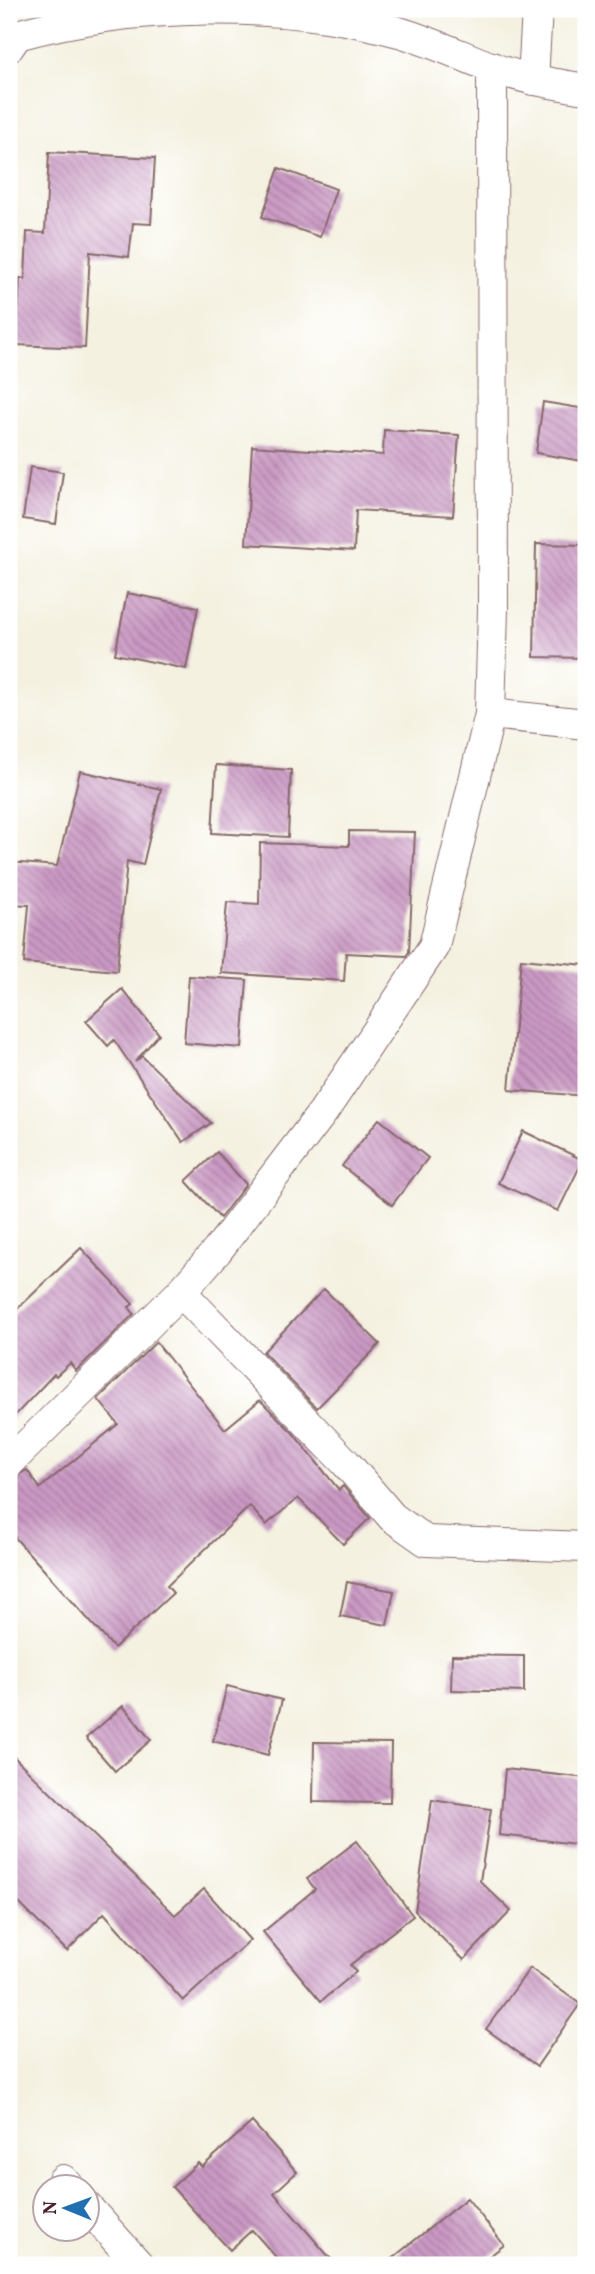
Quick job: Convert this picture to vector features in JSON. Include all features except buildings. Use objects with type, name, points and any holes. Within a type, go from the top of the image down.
[{"type":"street","points":[[533,80],[537,9]]},
{"type":"street","points":[[9,47],[17,34],[61,22],[154,10],[292,10],[401,33],[428,44],[458,51],[492,67],[533,80],[586,89]]},
{"type":"street","points":[[9,1463],[181,1292],[323,1112],[434,946],[490,714],[493,609],[492,67]]},
{"type":"street","points":[[490,714],[586,724]]},
{"type":"street","points":[[181,1292],[346,1463],[392,1517],[426,1541],[586,1547]]},
{"type":"street","points":[[102,2223],[139,2265]]}]
